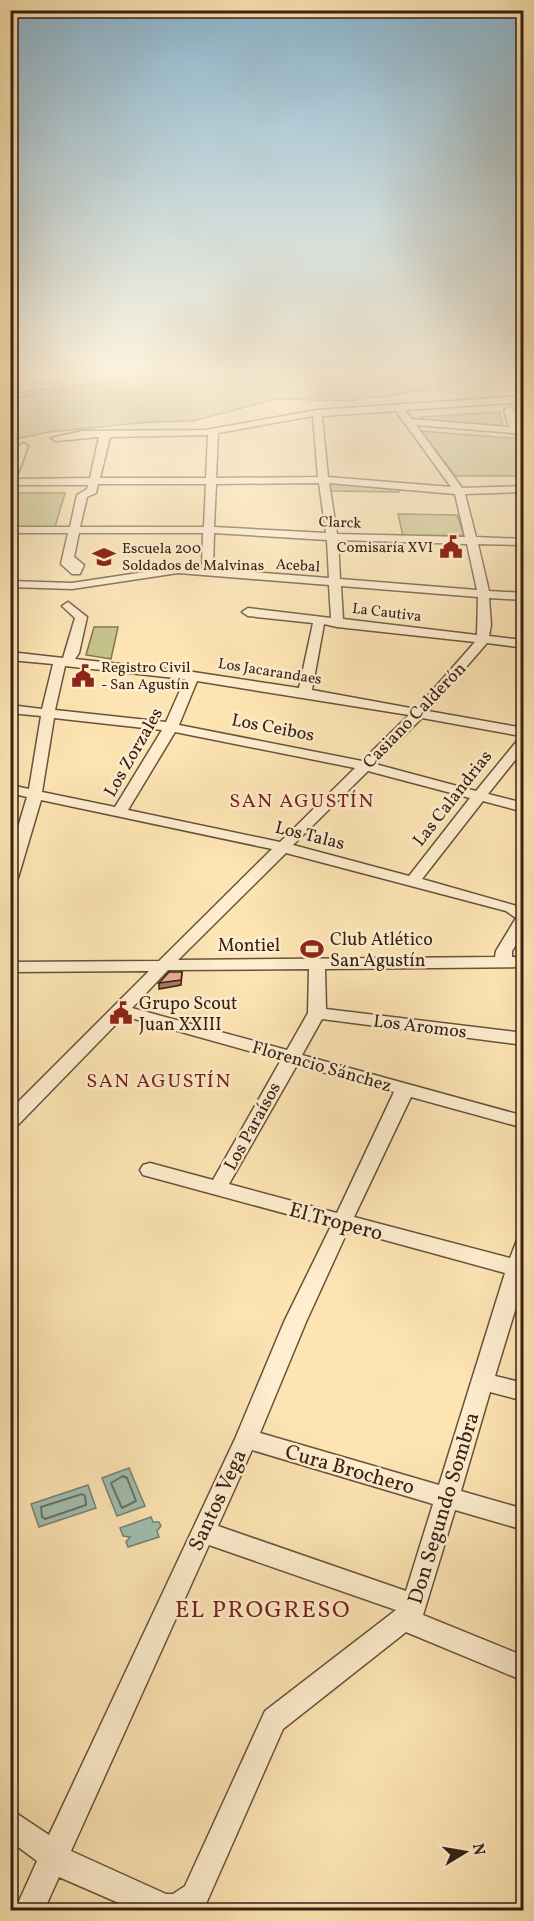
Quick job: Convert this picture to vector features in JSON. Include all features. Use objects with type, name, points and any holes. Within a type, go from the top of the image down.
[{"type":"street","points":[[15,467],[10,481],[92,487],[212,481],[324,480],[459,491],[524,489]]},
{"type":"street","points":[[10,878],[35,795],[48,713],[64,661],[73,653],[80,623],[65,615],[78,565],[69,558],[82,499],[91,495],[97,467]]},
{"type":"street","points":[[207,573],[212,467]]},
{"type":"street","points":[[323,467],[332,537],[337,623]]},
{"type":"street","points":[[441,467],[459,491],[472,542],[484,594],[483,640]]},
{"type":"street","name":"Clarck","points":[[10,530],[210,530],[332,537],[524,542]]},
{"type":"street","name":"Acebal","points":[[13,586],[72,586],[173,570],[524,597]]},
{"type":"street","name":"La Cautiva","points":[[248,612],[524,644]]},
{"type":"street","points":[[305,693],[319,621]]},
{"type":"street","name":"Casiano Calderón","points":[[11,1121],[282,847],[420,712],[483,640]]},
{"type":"street","name":"Los Jacarandaes","points":[[10,656],[193,676],[420,712],[524,732]]},
{"type":"street","name":"Los Zorzales","points":[[119,812],[171,727],[193,676]]},
{"type":"street","name":"Los Ceibos","points":[[10,710],[171,727],[366,766],[524,808]]},
{"type":"street","name":"Las Calandrias","points":[[412,881],[477,795],[524,739]]},
{"type":"street","name":"Los Talas","points":[[10,789],[282,847],[512,908],[524,918],[504,951],[503,962]]},
{"type":"street","name":"Montiel","points":[[10,967],[524,962]]},
{"type":"street","points":[[317,964],[317,1013]]},
{"type":"street","name":"Florencio Sánchez","points":[[121,1010],[524,1122]]},
{"type":"street","name":"Los Aromos","points":[[317,1013],[524,1039]]},
{"type":"street","name":"Los Paraísos","points":[[217,1189],[317,1013]]},
{"type":"street","name":"Santos Vega","points":[[29,1911],[246,1439],[295,1322],[405,1089]]},
{"type":"street","name":"El Tropero","points":[[150,1170],[520,1269]]},
{"type":"street","name":"Don Segundo Sombra","points":[[10,1823],[68,1866],[165,1909],[177,1909],[187,1905],[201,1887],[268,1728],[274,1720],[410,1612],[482,1381],[520,1269],[524,1245]]},
{"type":"street","points":[[482,1381],[524,1392]]},
{"type":"street","name":"Cura Brochero","points":[[246,1439],[524,1520]]},
{"type":"street","points":[[202,1532],[265,1554],[410,1612],[524,1669]]},
{"type":"shaded area","points":[[448,467],[523,467],[523,476],[455,476]]},
{"type":"shaded area","points":[[330,484],[400,488],[399,492],[331,491]]},
{"type":"shaded area","points":[[14,493],[65,493],[55,527],[11,527],[11,503]]},
{"type":"shaded area","points":[[398,514],[457,515],[464,535],[403,536]]},
{"type":"shaded area","points":[[94,627],[118,627],[111,659],[86,655]]},
{"type":"water","points":[[129,1468],[145,1506],[117,1516],[102,1478]]},
{"type":"water","points":[[88,1485],[96,1508],[39,1527],[31,1504]]},
{"type":"water","points":[[151,1517],[153,1522],[159,1522],[161,1526],[157,1531],[159,1537],[128,1547],[126,1542],[130,1537],[123,1536],[120,1528]]},
{"type":"building","points":[[169,972],[182,972],[181,980],[159,983]]},
{"type":"place","name":"Comisaría XVI","points":[[451,547]]},
{"type":"place","name":"Escuela 200 Soldados de Malvinas","points":[[104,557]]},
{"type":"place","name":"Registro Civil - San Agustín","points":[[83,676]]},
{"type":"place","name":"Club Atlético San Agustín","points":[[312,949]]},
{"type":"place","name":"Grupo Scout Juan XXIII","points":[[121,1013]]},
{"type":"district","name":"SAN AGUSTÍN","points":[[302,800]]},
{"type":"district","name":"SAN AGUSTÍN","points":[[159,1080]]},
{"type":"district","name":"EL PROGRESO","points":[[263,1609]]}]
